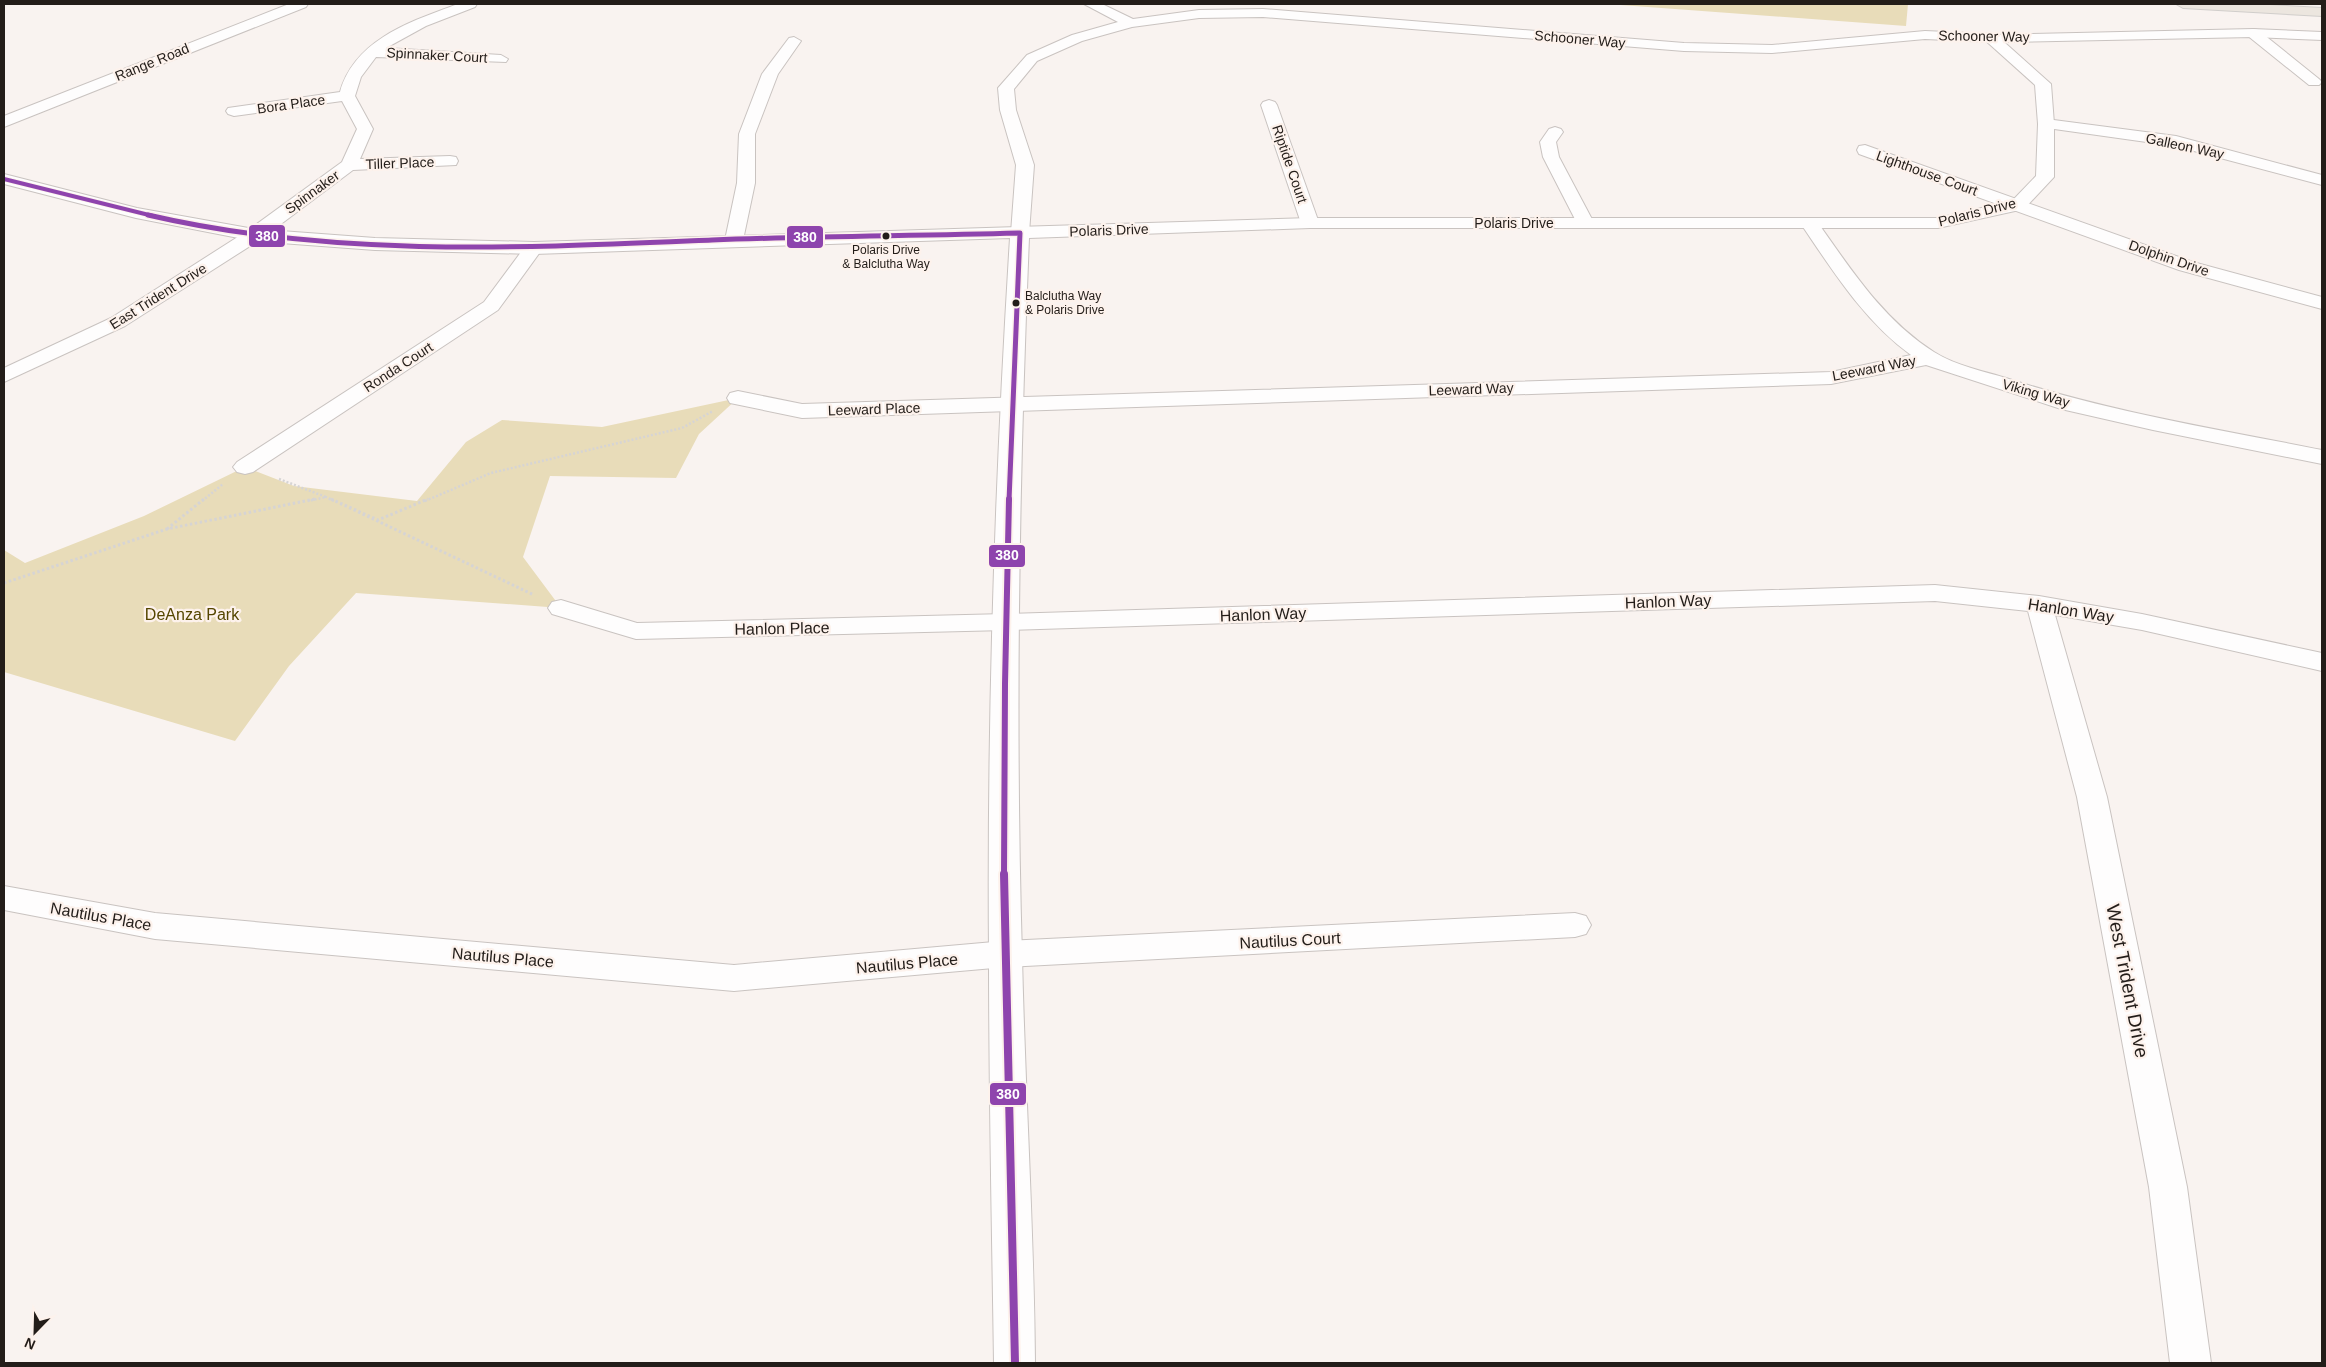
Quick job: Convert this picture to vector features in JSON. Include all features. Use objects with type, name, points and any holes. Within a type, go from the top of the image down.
[{"type":"highway","points":[[2184,4],[2322,12]]},
{"type":"street","name":"Range Road","points":[[4,122],[301,4]]},
{"type":"street","points":[[347,96],[353,77],[372,52],[392,38],[420,24],[470,4]]},
{"type":"street","points":[[1091,4],[1131,23]]},
{"type":"street","name":"Schooner Way","points":[[1020,233],[1025,165],[1008,110],[1006,88],[1032,58],[1077,38],[1131,23],[1199,14],[1263,13],[1684,47],[1762,49],[1925,35],[1991,38],[2253,33],[2322,36]]},
{"type":"street","points":[[2253,33],[2314,82]]},
{"type":"street","name":"Polaris Drive","points":[[4,179],[136,213],[254,235],[375,244],[534,248],[734,240],[1310,223],[1938,223],[2018,205],[2045,176],[2046,124],[2043,84],[1991,38]]},
{"type":"street","points":[[734,240],[746,182],[747,134],[770,74],[794,41]]},
{"type":"street","name":"Spinnaker Court","points":[[372,52],[458,54],[501,59]]},
{"type":"street","name":"Bora Place","points":[[234,111],[347,96]]},
{"type":"street","name":"Spinnaker","points":[[254,235],[349,165],[365,129],[347,96]]},
{"type":"street","name":"Riptide Court","points":[[1269,105],[1310,223]]},
{"type":"street","name":"Galleon Way","points":[[2046,124],[2176,141],[2322,180]]},
{"type":"street","points":[[1555,132],[1548,142],[1552,158],[1585,223]]},
{"type":"street","name":"Lighthouse Court","points":[[1865,150],[2018,205]]},
{"type":"street","name":"Tiller Place","points":[[349,165],[450,161]]},
{"type":"street","name":"Dolphin Drive","points":[[2018,205],[2186,266],[2322,304]]},
{"type":"street","name":"Viking Way","points":[[1810,224],[1854,288],[1883,322],[1928,358],[2024,392],[2114,414],[2322,457]]},
{"type":"street","points":[[1014,1363],[1005,954],[1006,622],[1011,404],[1020,233]]},
{"type":"street","name":"East Trident Drive","points":[[4,376],[118,322],[254,235]]},
{"type":"street","name":"Ronda Court","points":[[245,467],[491,306],[534,248]]},
{"type":"street","name":"Leeward Way","points":[[1011,404],[1831,378],[1928,358]]},
{"type":"street","name":"Leeward Place","points":[[738,398],[802,411],[1011,404]]},
{"type":"street","name":"Hanlon Way","points":[[1006,622],[1935,593],[2038,604],[2142,622],[2322,662]]},
{"type":"street","name":"West Trident Drive","points":[[2038,604],[2092,797],[2168,1187],[2190,1363]]},
{"type":"street","name":"Hanlon Place","points":[[561,608],[636,631],[1006,622]]},
{"type":"street","name":"Nautilus Place","points":[[4,898],[155,926],[734,978],[1005,954]]},
{"type":"street","name":"Nautilus Court","points":[[1005,954],[1575,925]]},
{"type":"path","points":[[167,529],[245,467],[326,496],[378,520],[491,474],[682,428],[738,398]]},
{"type":"path","points":[[4,583],[167,529],[326,496],[561,608]]},
{"type":"green space","points":[[1607,4],[1908,4],[1906,26]]},
{"type":"green space","name":"DeAnza Park","points":[[738,398],[699,434],[676,478],[550,476],[523,557],[561,608],[356,593],[289,666],[235,741],[4,672],[4,550],[25,563],[144,516],[245,467],[294,486],[417,501],[466,442],[502,420],[602,427]]},
{"type":"transit line","name":"380","points":[[4,179],[192,225],[255,235],[371,245],[430,247],[547,246],[1020,233],[1006,594],[1004,774],[1006,1005],[1015,1363]]},
{"type":"place","name":"Polaris Drive & Balclutha Way","points":[[886,236]]},
{"type":"place","name":"Balclutha Way & Polaris Drive","points":[[1016,303]]}]
